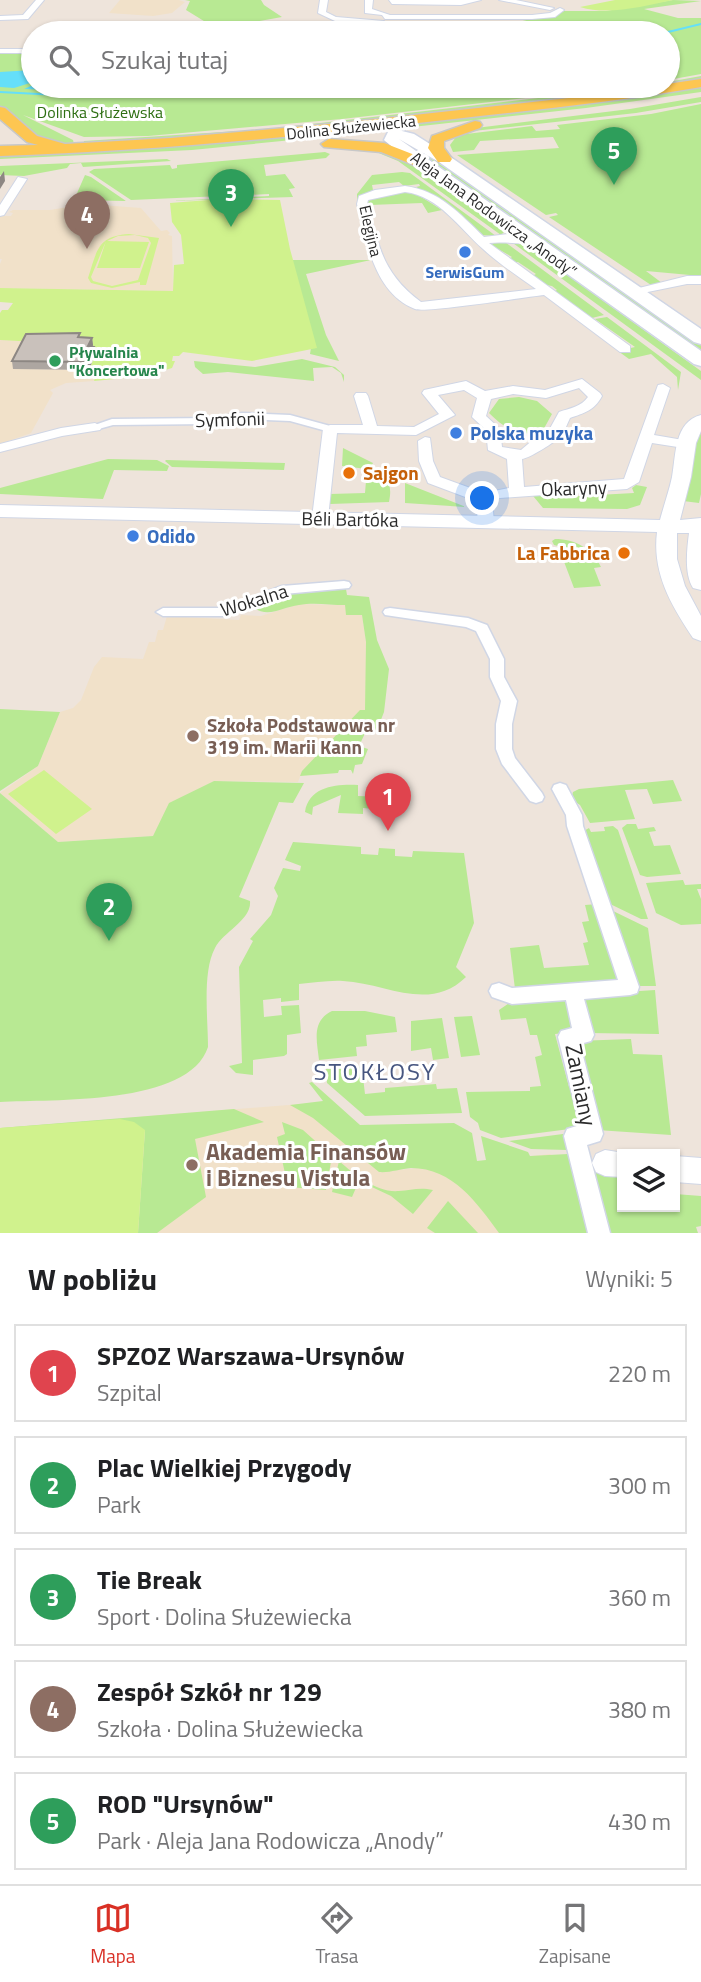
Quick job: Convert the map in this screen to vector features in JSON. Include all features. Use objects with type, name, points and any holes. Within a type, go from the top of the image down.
[{"type":"main road","name":"Dolina Służewiecka","points":[[680,86],[701,83]]},
{"type":"main road","name":"Dolina Służewiecka","points":[[680,98],[701,94]]},
{"type":"main road","name":"Dolina Służewiecka","points":[[0,151],[102,148],[328,130],[599,98]]},
{"type":"main road","name":"Dolina Służewiecka","points":[[0,163],[159,156],[295,144],[626,107],[678,98]]},
{"type":"main road","points":[[0,111],[38,141],[54,145],[102,148]]},
{"type":"main road","points":[[328,130],[371,129],[394,133],[402,125],[444,117]]},
{"type":"main road","points":[[444,159],[436,148],[438,139],[446,133],[479,124]]},
{"type":"main road","name":"Aleja Jana Rodowicza „Anody”","points":[[701,338],[444,159],[409,138],[394,133],[391,140],[504,231],[531,241],[701,360]]},
{"type":"main road","points":[[295,144],[371,146],[395,151],[419,162]]},
{"type":"street","points":[[28,19],[40,0]]},
{"type":"street","points":[[324,0],[322,13],[335,19],[532,17],[552,15],[561,10],[503,0]]},
{"type":"street","points":[[369,0],[368,12],[384,17]]},
{"type":"street","points":[[375,21],[384,17],[392,1],[478,3]]},
{"type":"street","points":[[494,6],[530,3]]},
{"type":"street","points":[[0,18],[28,19],[44,8]]},
{"type":"street","points":[[0,51],[21,51]]},
{"type":"street","points":[[0,212],[22,179]]},
{"type":"street","name":"Elegijna","points":[[481,241],[452,212],[422,191],[410,188],[375,193],[365,196],[362,201],[380,270],[389,282],[415,304],[431,306],[546,291]]},
{"type":"street","points":[[504,231],[481,241],[625,349]]},
{"type":"street","points":[[633,291],[687,280],[701,280]]},
{"type":"street","points":[[582,383],[595,395],[593,401],[583,410],[564,415],[554,435],[539,442],[526,454],[514,456],[495,450],[493,429],[463,415],[429,393],[466,385],[483,396],[513,390],[546,394],[582,383]]},
{"type":"street","name":"Okaryny","points":[[484,498],[517,489],[627,485],[633,481],[663,388]]},
{"type":"street","points":[[361,396],[371,430]]},
{"type":"street","points":[[320,518],[330,429],[422,429],[463,415],[484,400],[483,396]]},
{"type":"street","name":"Symfonii","points":[[95,427],[113,422],[211,421],[231,416],[286,417],[330,429]]},
{"type":"street","points":[[701,421],[691,429],[684,444],[684,467],[669,526],[666,551],[670,573],[684,606],[701,633]]},
{"type":"street","points":[[0,448],[61,432],[95,427]]},
{"type":"street","points":[[648,438],[684,444]]},
{"type":"street","points":[[425,441],[426,461],[433,480],[484,498],[486,522]]},
{"type":"street","points":[[514,456],[517,489]]},
{"type":"street","name":"Béli Bartóka","points":[[0,512],[701,526]]},
{"type":"street","points":[[701,526],[698,549],[701,583]]},
{"type":"street","name":"Wokalna","points":[[163,612],[223,612],[282,590],[344,585]]},
{"type":"street","points":[[390,612],[468,623],[482,628],[497,659],[497,677],[509,701],[504,724],[506,755],[536,797]]},
{"type":"street","points":[[499,991],[512,996],[630,987],[575,826],[574,815],[560,789]]},
{"type":"street","name":"Zamiany","points":[[573,991],[583,1035],[568,1037],[593,1134],[574,1136],[603,1163],[599,1233]]},
{"type":"street","points":[[680,1169],[701,1171]]},
{"type":"shaded area","points":[[120,0],[185,2],[172,13],[153,16],[109,13]]},
{"type":"shaded area","points":[[86,204],[141,208],[161,231],[167,230],[170,233],[168,235],[172,236],[173,291],[0,288],[0,216],[11,216],[13,213],[9,212],[13,210],[50,210]]},
{"type":"shaded area","points":[[0,340],[23,341],[14,369],[98,370],[94,381],[66,383],[50,390],[53,393],[31,433],[0,444]]},
{"type":"shaded area","name":"Szkoła Podstawowa nr 319 im. Marii Kann","points":[[299,604],[346,605],[362,615],[366,642],[366,710],[302,771],[298,782],[214,781],[170,803],[153,836],[58,842],[0,793],[38,766],[60,712],[73,708],[81,700],[94,667],[102,657],[143,659],[149,642],[155,642],[158,630],[163,630],[167,616],[239,620],[241,615],[261,616]]},
{"type":"shaded area","name":"Akademia Finansów i Biznesu Vistula","points":[[314,1103],[389,1171],[550,1154],[560,1162],[587,1233],[0,1233],[0,1128]]},
{"type":"green space","points":[[185,0],[261,0],[282,17],[259,21],[204,21],[186,10],[190,1]]},
{"type":"green space","points":[[615,0],[673,0],[603,11],[580,7]]},
{"type":"green space","points":[[673,0],[701,1],[644,9],[678,18],[701,18],[701,74],[680,78],[680,21],[522,21],[564,11],[606,11]]},
{"type":"green space","name":"Dolinka Służewska","points":[[21,53],[21,98],[525,98],[342,119],[148,136],[84,137],[23,115],[73,140],[74,144],[84,144],[84,141],[238,131],[241,135],[95,145],[66,145],[41,139],[0,109],[0,54]]},
{"type":"green space","points":[[701,76],[701,80],[680,84],[680,80]]},
{"type":"green space","points":[[701,85],[701,92],[680,95],[680,88]]},
{"type":"green space","points":[[701,97],[701,102],[636,113],[464,132],[476,128],[630,109]]},
{"type":"green space","points":[[538,98],[584,98],[297,130],[294,126]]},
{"type":"green space","points":[[605,98],[658,98],[403,128],[420,123]]},
{"type":"green space","points":[[701,104],[701,276],[646,271],[662,283],[651,285],[549,217],[558,215],[556,213],[546,215],[457,155],[559,148],[553,137],[480,141],[474,150],[453,152],[450,145],[456,137],[466,134],[532,126],[536,131],[560,129],[557,125],[651,114]]},
{"type":"green space","points":[[356,131],[373,132],[192,150],[0,159],[0,153],[182,145]]},
{"type":"green space","points":[[407,140],[701,344],[701,354],[398,141]]},
{"type":"green space","points":[[369,149],[405,158],[506,230],[501,235],[398,161]]},
{"type":"green space","points":[[325,152],[330,154],[326,158],[264,165],[266,176],[285,174],[295,188],[289,189],[293,197],[170,201],[269,194],[131,200],[89,172],[94,169],[170,165],[172,169],[177,168],[177,165]]},
{"type":"green space","points":[[167,159],[171,161],[83,167],[81,163],[24,176],[0,175],[0,166]]},
{"type":"green space","points":[[410,173],[496,236],[480,235],[446,204],[416,187],[420,186],[419,184],[404,186],[399,182],[372,185],[373,190],[357,200],[357,194],[372,175]]},
{"type":"green space","points":[[85,175],[91,177],[126,201],[74,200]]},
{"type":"green space","points":[[407,191],[442,210],[428,213],[422,203],[370,205],[368,202],[370,199]]},
{"type":"green space","points":[[221,199],[280,200],[290,249],[317,348],[252,361],[183,352],[179,356],[173,356],[172,361],[175,361],[172,368],[146,376],[94,381],[98,370],[89,370],[95,355],[89,354],[93,345],[0,340],[0,313],[2,310],[8,310],[13,303],[0,302],[0,288],[173,291],[174,265],[184,264],[181,235],[172,222],[170,203]]},
{"type":"green space","points":[[129,234],[159,238],[146,285],[140,285],[140,282],[112,288],[91,283],[88,278],[100,247],[104,242],[110,238],[118,235]],"holes":[[[135,235],[148,238],[151,243],[138,280],[112,286],[93,281],[91,277],[106,241],[97,268],[140,268],[149,242],[107,241],[118,236]]]},
{"type":"green space","points":[[506,238],[520,241],[701,371],[701,380]]},
{"type":"green space","points":[[501,239],[604,315],[592,318],[552,286],[532,276],[536,274],[491,245]]},
{"type":"green space","points":[[292,260],[371,260],[306,274],[326,335],[339,361],[310,354],[311,348],[316,348]]},
{"type":"green space","points":[[607,317],[681,372],[678,390],[677,377],[651,354],[629,359],[618,351],[635,347],[595,319]]},
{"type":"green space","points":[[302,359],[335,367],[344,375],[344,382],[341,373],[332,367],[313,368],[314,381],[228,372],[203,374],[195,367],[194,361],[255,367]]},
{"type":"green space","points":[[519,397],[537,401],[552,414],[542,432],[520,433],[489,413],[499,399]]},
{"type":"green space","points":[[701,429],[699,503],[683,501],[690,448]]},
{"type":"green space","points":[[343,448],[373,463],[370,469],[385,478],[389,485],[389,502],[330,504],[330,494],[365,493],[367,469],[342,466]]},
{"type":"green space","points":[[108,459],[157,460],[169,466],[167,471],[114,470],[103,499],[0,494],[0,488]]},
{"type":"green space","points":[[165,461],[285,463],[284,470],[172,467]]},
{"type":"green space","points":[[405,483],[466,507],[405,503]]},
{"type":"green space","points":[[636,485],[647,487],[640,505],[627,509],[543,508],[529,491],[541,493],[544,498],[634,493],[632,488]]},
{"type":"green space","points":[[555,539],[576,543],[593,555],[601,567],[594,568],[601,586],[574,588],[558,546],[552,541]]},
{"type":"green space","points":[[346,589],[347,595],[369,597],[377,640],[389,669],[384,712],[377,730],[367,729],[359,746],[368,749],[362,764],[355,765],[353,774],[351,770],[339,770],[338,773],[300,776],[360,710],[365,710],[366,642],[362,615],[346,615],[345,605],[304,604],[271,612],[254,608],[284,592]]},
{"type":"green space","points":[[0,709],[60,712],[38,766],[0,791]]},
{"type":"green space","points":[[44,770],[92,809],[56,834],[8,794]]},
{"type":"green space","points":[[673,780],[682,801],[653,804],[647,789],[625,790],[635,819],[590,823],[580,805],[571,799],[573,792],[579,789]]},
{"type":"green space","points":[[214,781],[304,783],[293,803],[279,802],[239,897],[250,901],[249,908],[242,920],[219,942],[211,958],[207,982],[208,1047],[196,1066],[175,1080],[148,1090],[84,1099],[0,1102],[0,793],[58,842],[153,836],[169,803]]},
{"type":"green space","points":[[358,785],[358,796],[386,797],[386,810],[363,808],[363,814],[338,813],[341,795],[313,807],[312,815],[305,812],[312,797],[325,788]]},
{"type":"green space","points":[[627,824],[636,824],[638,829],[654,827],[656,831],[649,832],[654,846],[670,845],[681,874],[647,877],[640,875],[622,828]]},
{"type":"green space","points":[[613,826],[618,830],[648,919],[641,919],[606,902],[582,832],[589,828],[591,832],[605,831],[604,827]]},
{"type":"green space","points":[[293,842],[361,847],[361,854],[378,855],[379,848],[395,849],[395,856],[412,857],[413,851],[464,853],[474,923],[456,967],[466,977],[452,988],[422,995],[343,981],[299,984],[299,1000],[263,1000],[264,1017],[282,1015],[281,1006],[299,1005],[301,1033],[287,1035],[287,1054],[253,1060],[253,1075],[236,1073],[229,1066],[242,1063],[239,967],[253,941],[250,939],[271,915],[278,896],[274,888],[283,868],[300,871],[301,866],[285,860]]},
{"type":"green space","points":[[683,880],[685,885],[701,884],[701,889],[697,889],[701,899],[701,924],[681,925],[656,913],[646,883]]},
{"type":"green space","points":[[598,904],[623,980],[515,989],[510,948],[539,945],[544,968],[589,965],[583,943],[588,942],[582,922],[589,921],[585,905]]},
{"type":"green space","points":[[611,910],[648,928],[656,986],[635,986]]},
{"type":"green space","points":[[655,990],[659,1034],[588,1033],[579,995]]},
{"type":"green space","points":[[569,995],[579,1031],[555,1034],[569,1087],[575,1088],[585,1127],[501,1138],[480,1130],[478,1123],[470,1117],[466,1092],[530,1091],[530,1087],[541,1086],[535,1057],[542,1055],[537,1035],[530,1035],[526,1018],[501,1020],[499,1010],[515,999]]},
{"type":"green space","points":[[332,1011],[365,1011],[395,1017],[397,1032],[366,1035],[367,1046],[356,1047],[357,1056],[319,1060],[318,1026],[325,1015]]},
{"type":"green space","points":[[472,1016],[480,1055],[461,1057],[454,1017]]},
{"type":"green space","points":[[442,1018],[449,1058],[433,1060],[431,1048],[411,1051],[411,1021]]},
{"type":"green space","points":[[631,1039],[633,1054],[662,1055],[671,1135],[597,1130],[576,1041]]},
{"type":"green space","points":[[358,1066],[362,1069],[365,1094],[385,1092],[385,1088],[436,1084],[437,1089],[457,1088],[462,1113],[365,1116],[327,1083],[326,1069]]},
{"type":"green space","points":[[312,1082],[360,1125],[454,1123],[472,1133],[477,1161],[486,1160],[481,1136],[528,1152],[530,1156],[568,1154],[584,1221],[592,1226],[594,1233],[499,1233],[473,1199],[439,1174],[411,1168],[379,1172],[313,1118],[290,1105],[323,1101],[309,1083]]},
{"type":"green space","points":[[234,1109],[264,1122],[195,1139],[206,1197],[157,1233],[138,1233],[145,1130],[0,1139],[0,1128]]},
{"type":"green space","points":[[120,1119],[134,1122],[145,1130],[138,1233],[0,1233],[0,1128]]},
{"type":"green space","points":[[282,1122],[303,1130],[332,1156],[326,1190],[288,1187],[277,1137],[285,1134]]},
{"type":"green space","points":[[563,1134],[567,1150],[531,1149],[509,1141]]},
{"type":"green space","points":[[339,1161],[359,1177],[383,1189],[433,1190],[413,1214],[391,1196],[359,1181],[352,1197],[332,1192]]},
{"type":"green space","points":[[592,1170],[617,1172],[617,1212],[680,1212],[680,1194],[701,1196],[701,1226],[696,1227],[698,1233],[608,1233]]},
{"type":"green space","points":[[448,1201],[478,1233],[435,1233],[427,1228]]},
{"type":"water","points":[[21,71],[21,86],[0,87],[0,72]]},
{"type":"building","name":"Pływalnia \"Koncertowa\"","points":[[80,333],[78,337],[92,338],[88,346],[94,347],[88,362],[12,361],[26,334]]},
{"type":"waterway","points":[[680,29],[701,24]]},
{"type":"waterway","points":[[0,92],[21,93]]},
{"type":"place","name":"ROD \"Ursynów\"","points":[[614,185]]},
{"type":"place","name":"Tie Break","points":[[231,227]]},
{"type":"place","name":"Zespół Szkół nr 129","points":[[87,249]]},
{"type":"place","name":"SerwisGum","points":[[465,252]]},
{"type":"place","name":"Pływalnia \"Koncertowa\"","points":[[55,361]]},
{"type":"place","name":"Polska muzyka","points":[[456,433]]},
{"type":"place","name":"Sajgon","points":[[349,473]]},
{"type":"place","name":"Odido","points":[[133,536]]},
{"type":"place","name":"La Fabbrica","points":[[624,553]]},
{"type":"place","name":"Szkoła Podstawowa nr 319 im. Marii Kann","points":[[193,736]]},
{"type":"place","name":"SPZOZ Warszawa-Ursynów","points":[[388,831]]},
{"type":"place","name":"Plac Wielkiej Przygody","points":[[109,941]]},
{"type":"place","name":"Akademia Finansów i Biznesu Vistula","points":[[192,1165]]},
{"type":"district","name":"STOKŁOSY","points":[[375,1072]]}]
